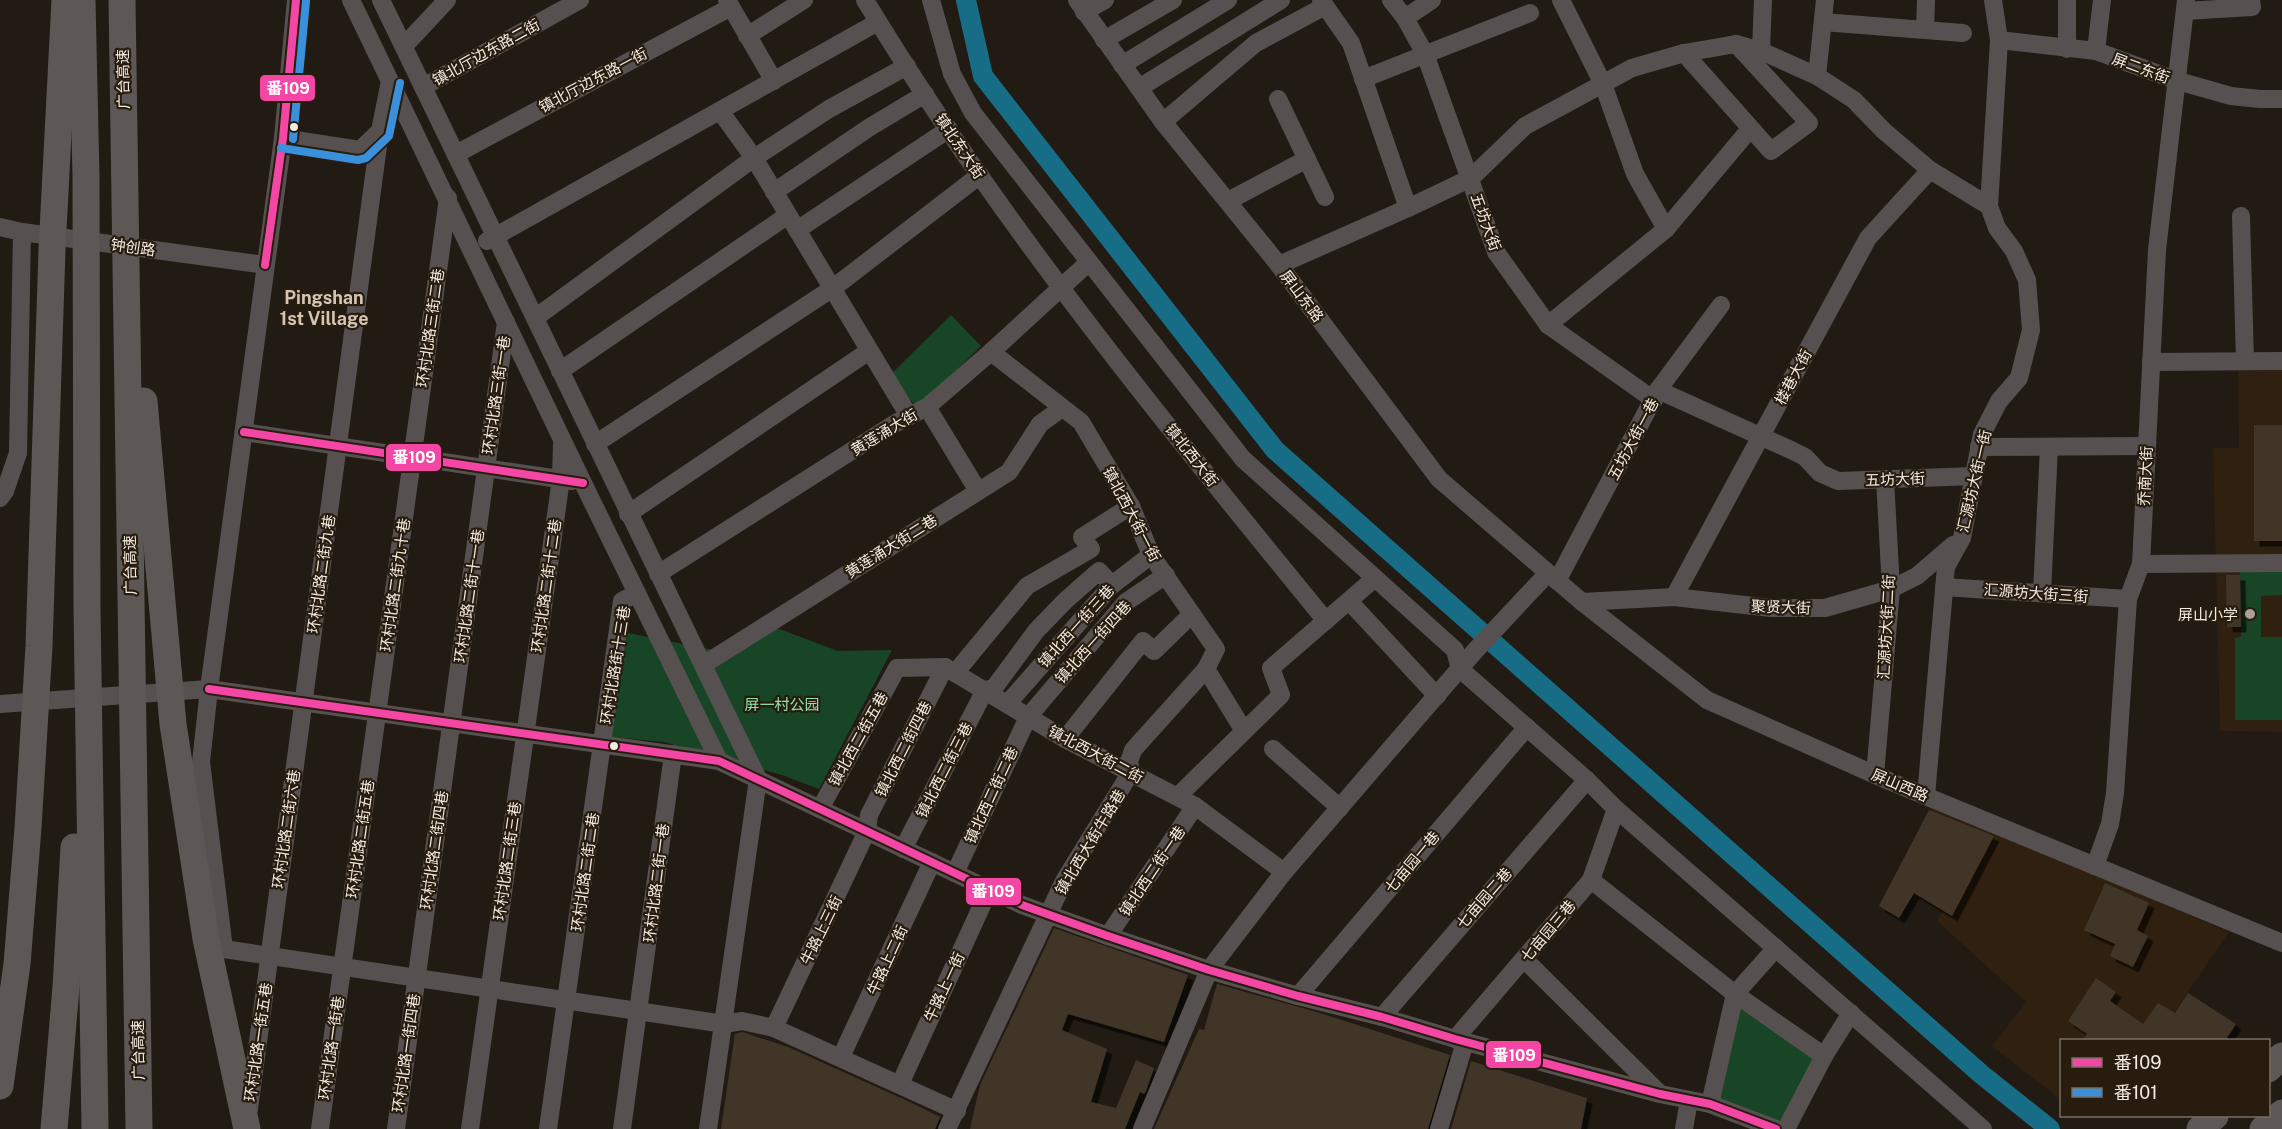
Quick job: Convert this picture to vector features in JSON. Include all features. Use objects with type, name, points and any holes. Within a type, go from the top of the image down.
[{"type":"highway","points":[[0,1086],[17,964],[39,646],[51,250],[65,0]]},
{"type":"highway","points":[[82,0],[86,177],[87,609],[95,1129]]},
{"type":"highway","name":"广台高速","points":[[122,0],[139,1128]]},
{"type":"highway","points":[[124,158],[173,724],[206,939],[247,1129]]},
{"type":"highway","points":[[54,1129],[66,987],[87,609]]},
{"type":"highway","points":[[2270,1067],[2282,1056]]},
{"type":"highway","points":[[2263,1129],[2282,1113]]},
{"type":"highway","points":[[2200,1129],[2214,1117]]},
{"type":"street","points":[[296,0],[283,138],[201,762],[224,949],[724,1024],[742,1021],[774,1028],[957,1111]]},
{"type":"street","points":[[351,0],[719,761]]},
{"type":"street","points":[[381,0],[628,514],[759,780],[708,1129]]},
{"type":"street","points":[[404,46],[447,0]]},
{"type":"street","name":"镇北厅边东路二街","points":[[423,87],[580,0]]},
{"type":"street","points":[[747,36],[804,0]]},
{"type":"street","name":"镇北东大街","points":[[865,0],[925,94],[1060,288]]},
{"type":"street","points":[[931,0],[951,74],[973,113],[1244,459],[1455,650],[1460,669],[1587,780],[1616,809],[1983,1129]]},
{"type":"street","points":[[1080,6],[1105,0]]},
{"type":"street","points":[[1104,40],[1173,0]]},
{"type":"street","points":[[1122,65],[1228,0]]},
{"type":"street","points":[[1238,0],[1251,20]]},
{"type":"street","points":[[1139,88],[1281,0]]},
{"type":"street","name":"五坊大街","points":[[1392,0],[1425,54],[1496,252],[1548,325],[1656,395],[1805,458],[1820,473],[1838,481],[1974,476]]},
{"type":"street","points":[[1405,18],[1432,0]]},
{"type":"street","points":[[1561,0],[1603,84],[1635,174],[1666,229]]},
{"type":"street","points":[[1761,51],[1763,0]]},
{"type":"street","points":[[1817,76],[1825,0]]},
{"type":"street","points":[[1925,30],[1926,0]]},
{"type":"street","name":"汇源坊大街一街","points":[[1926,796],[1946,567],[1962,538],[1982,434],[1999,401],[2019,378],[2031,330],[2027,280],[2014,251],[1997,228],[1989,206],[1999,40],[1993,0]]},
{"type":"street","points":[[2067,0],[2067,49]]},
{"type":"street","points":[[2097,51],[2102,0]]},
{"type":"street","points":[[2186,6],[2252,7],[2251,0]]},
{"type":"street","points":[[729,3],[774,81]]},
{"type":"street","name":"镇北厅边东路一街","points":[[456,154],[729,3]]},
{"type":"street","points":[[1163,122],[1256,43],[1323,3],[1351,43],[1408,208]]},
{"type":"street","name":"屏山东路","points":[[1080,6],[1163,122],[1279,265],[1439,479],[1552,577]]},
{"type":"street","name":"乔南大街","points":[[2095,866],[2110,824],[2115,793],[2128,599],[2140,564],[2157,250],[2186,6]]},
{"type":"street","points":[[1363,79],[1530,13]]},
{"type":"street","points":[[472,249],[878,22]]},
{"type":"street","points":[[1823,22],[1964,33]]},
{"type":"street","name":"屏二东街","points":[[1999,40],[2097,51],[2178,81],[2232,96],[2282,99]]},
{"type":"street","points":[[1684,53],[1771,152],[1809,123],[1736,44]]},
{"type":"street","points":[[1279,265],[1471,178],[1525,126],[1632,68],[1684,53],[1736,44],[1761,51],[1817,76],[1854,100],[1884,131],[1930,170],[1989,206]]},
{"type":"street","points":[[535,318],[754,158],[829,109],[907,66]]},
{"type":"street","name":"环村北路二街九巷","points":[[303,702],[380,131],[390,81]]},
{"type":"street","points":[[774,192],[870,127],[925,94]]},
{"type":"street","points":[[1278,99],[1325,197]]},
{"type":"street","points":[[720,111],[754,158],[909,416]]},
{"type":"street","points":[[560,371],[793,222],[949,129]]},
{"type":"street","points":[[1548,325],[1666,229],[1750,129]]},
{"type":"street","points":[[283,138],[360,150],[380,131]]},
{"type":"street","points":[[1227,201],[1307,159]]},
{"type":"street","name":"楼巷大街","points":[[1674,597],[1868,238],[1930,170]]},
{"type":"street","points":[[595,444],[833,288],[980,175]]},
{"type":"street","name":"环村北路三街二巷","points":[[412,457],[448,198]]},
{"type":"street","points":[[2241,216],[2245,361]]},
{"type":"street","name":"钟创路","points":[[0,227],[22,232],[265,265]]},
{"type":"street","points":[[0,498],[5,491],[18,453],[22,232]]},
{"type":"street","name":"黄莲涌大街","points":[[658,574],[909,416],[927,407],[1089,262]]},
{"type":"street","name":"镇北西大街","points":[[1060,288],[1326,621]]},
{"type":"street","name":"五坊大街一巷","points":[[1142,1129],[1209,970],[1284,872],[1474,652],[1511,611],[1552,577],[1656,395],[1720,305]]},
{"type":"street","name":"环村北路三街一巷","points":[[486,468],[507,322]]},
{"type":"street","points":[[628,514],[869,351]]},
{"type":"street","name":"镇北西大街一街","points":[[991,352],[1081,422],[1131,506],[1151,555],[1216,649],[1206,669]]},
{"type":"street","points":[[2151,362],[2282,361]]},
{"type":"street","points":[[927,407],[978,491]]},
{"type":"street","name":"黄莲涌大街二巷","points":[[703,665],[1009,472],[1040,424],[1062,408]]},
{"type":"street","points":[[244,432],[583,483]]},
{"type":"street","name":"环村北路二街十二巷","points":[[525,734],[561,479],[562,439]]},
{"type":"street","points":[[1979,447],[2147,446]]},
{"type":"street","points":[[2042,593],[2049,447]]},
{"type":"street","name":"环村北路二街九十巷","points":[[377,712],[412,457]]},
{"type":"street","name":"环村北路二街十一巷","points":[[452,723],[486,468]]},
{"type":"street","name":"汇源坊大街二街","points":[[1875,775],[1891,589],[1885,479]]},
{"type":"street","name":"镇北西二街四巷","points":[[867,831],[869,815],[950,670],[1027,586],[1091,549],[1082,537],[1131,506]]},
{"type":"street","name":"聚贤大街","points":[[1582,602],[1674,597],[1771,608],[1825,608],[1891,589],[1917,576],[1962,538]]},
{"type":"street","name":"镇北西一街三巷","points":[[1007,704],[1112,585],[1151,555]]},
{"type":"street","points":[[2140,564],[2282,563]]},
{"type":"street","points":[[985,690],[994,688],[1036,631],[1099,571],[1112,585]]},
{"type":"street","name":"镇北西一街四巷","points":[[1028,717],[1126,602],[1166,575]]},
{"type":"street","name":"屏山西路","points":[[1552,577],[1707,700],[1875,775],[2282,943]]},
{"type":"street","points":[[1178,796],[1281,695],[1271,668],[1375,578]]},
{"type":"street","name":"汇源坊大街三街","points":[[1944,587],[2128,599]]},
{"type":"street","name":"环村北路街十三巷","points":[[602,744],[622,601],[637,593]]},
{"type":"street","points":[[1349,601],[1437,696]]},
{"type":"street","points":[[1065,739],[1143,641],[1154,651],[1192,614]]},
{"type":"street","name":"镇北西二街五巷","points":[[820,809],[897,668],[950,670]]},
{"type":"street","points":[[1206,669],[1244,731]]},
{"type":"street","name":"镇北西大街牛路巷","points":[[947,1129],[1064,881],[1131,772],[1129,762],[1133,750],[1206,669]]},
{"type":"street","name":"镇北西大街二街","points":[[950,670],[1065,739],[1195,806],[1284,872]]},
{"type":"street","points":[[0,704],[209,688],[719,761],[1022,905],[1108,936],[1209,970],[1298,996],[1660,1094],[1710,1104],[1775,1128],[1851,1013]]},
{"type":"street","name":"镇北西二街三巷","points":[[903,849],[985,690]]},
{"type":"street","name":"环村北路二街六巷","points":[[269,955],[303,702]]},
{"type":"street","name":"环村北路二街五巷","points":[[343,966],[377,712]]},
{"type":"street","name":"镇北西二街二巷","points":[[955,873],[1028,717]]},
{"type":"street","name":"环村北路二街四巷","points":[[417,977],[452,723]]},
{"type":"street","name":"七亩园一巷","points":[[1298,996],[1527,728]]},
{"type":"street","name":"环村北路二街三巷","points":[[470,1129],[525,734]]},
{"type":"street","name":"环村北路二街二巷","points":[[548,1129],[602,744]]},
{"type":"street","points":[[1273,749],[1340,808]]},
{"type":"street","name":"环村北路二街一巷","points":[[622,1129],[673,754]]},
{"type":"street","name":"七亩园二巷","points":[[1382,1017],[1587,780]]},
{"type":"street","name":"镇北西二街一巷","points":[[1108,936],[1195,806]]},
{"type":"street","name":"七亩园三巷","points":[[1460,1040],[1591,880],[1616,809]]},
{"type":"street","name":"牛路上三街","points":[[774,1028],[867,831]]},
{"type":"street","name":"牛路上二街","points":[[842,1057],[932,862]]},
{"type":"street","points":[[1591,880],[1735,994],[1824,1056]]},
{"type":"street","name":"牛路上一街","points":[[900,1084],[989,890]]},
{"type":"street","points":[[1710,1104],[1735,994],[1776,948]]},
{"type":"street","name":"环村北路一街五巷","points":[[247,1129],[269,955]]},
{"type":"street","points":[[1524,960],[1660,1094]]},
{"type":"street","name":"环村北路一街巷","points":[[320,1129],[343,966]]},
{"type":"street","name":"环村北路一街四巷","points":[[396,1129],[417,977]]},
{"type":"street","points":[[1439,1129],[1460,1040]]},
{"type":"street","points":[[1684,1129],[1689,1100]]},
{"type":"shaded area","name":"屏山小学","points":[[2282,370],[2282,732],[2220,731],[2213,448],[2239,448],[2238,371]]},
{"type":"shaded area","points":[[1932,805],[2229,932],[2156,1039],[2060,1039],[2060,1099],[1992,1046],[2026,1002],[1937,921],[1943,911],[1914,893],[1899,918],[1879,906]]},
{"type":"green space","points":[[951,315],[981,346],[918,408],[888,377]]},
{"type":"green space","points":[[2240,569],[2282,569],[2282,595],[2261,596],[2261,637],[2282,637],[2282,720],[2235,720],[2235,638],[2241,637]]},
{"type":"green space","name":"屏一村公园","points":[[774,627],[838,651],[892,650],[819,789],[782,775],[664,742],[612,737],[623,632],[728,653]]},
{"type":"green space","points":[[1739,1008],[1816,1059],[1782,1123],[1717,1099]]},
{"type":"building","points":[[2254,425],[2282,425],[2282,541],[2254,541]]},
{"type":"building","points":[[2226,575],[2240,575],[2241,627],[2227,627]]},
{"type":"building","points":[[1929,810],[1994,836],[1952,916],[1914,893],[1899,918],[1879,906]]},
{"type":"building","points":[[2105,883],[2149,903],[2137,930],[2148,936],[2133,967],[2110,956],[2115,944],[2084,930]]},
{"type":"building","points":[[1054,928],[1188,975],[1164,1042],[1068,1014],[1062,1030],[1107,1049],[1091,1102],[1116,1108],[1136,1060],[1154,1068],[1146,1091],[1144,1094],[1140,1092],[1125,1129],[970,1129],[980,1085]]},
{"type":"building","points":[[2096,978],[2116,992],[2110,1001],[2143,1024],[2158,1003],[2175,1013],[2188,993],[2236,1024],[2226,1039],[2083,1039],[2087,1034],[2068,1021]]},
{"type":"building","points":[[1217,984],[1320,1013],[1450,1055],[1428,1129],[1154,1129],[1199,1029],[1204,1030]]},
{"type":"building","points":[[742,1032],[788,1047],[914,1104],[940,1117],[936,1127],[935,1129],[721,1129],[735,1034]]},
{"type":"building","points":[[1471,1061],[1587,1098],[1581,1129],[1451,1129]]},
{"type":"waterway","points":[[966,0],[983,76],[1275,450],[1981,1074],[2050,1129]]},
{"type":"transit line","name":"番109","points":[[265,265],[283,138],[296,0]]},
{"type":"transit line","name":"番101","points":[[293,139],[306,1]]},
{"type":"transit line","name":"番101","points":[[281,148],[358,160],[366,158],[389,136],[400,83]]},
{"type":"transit line","name":"番109","points":[[244,432],[583,483]]},
{"type":"transit line","name":"番109","points":[[209,689],[719,761],[1022,905],[1108,936],[1209,970],[1298,996],[1660,1094],[1710,1104],[1776,1129]]},
{"type":"place","name":"屏山小学","points":[[2250,614]]},
{"type":"district","name":"Pingshan 1st Village","points":[[324,307]]}]
